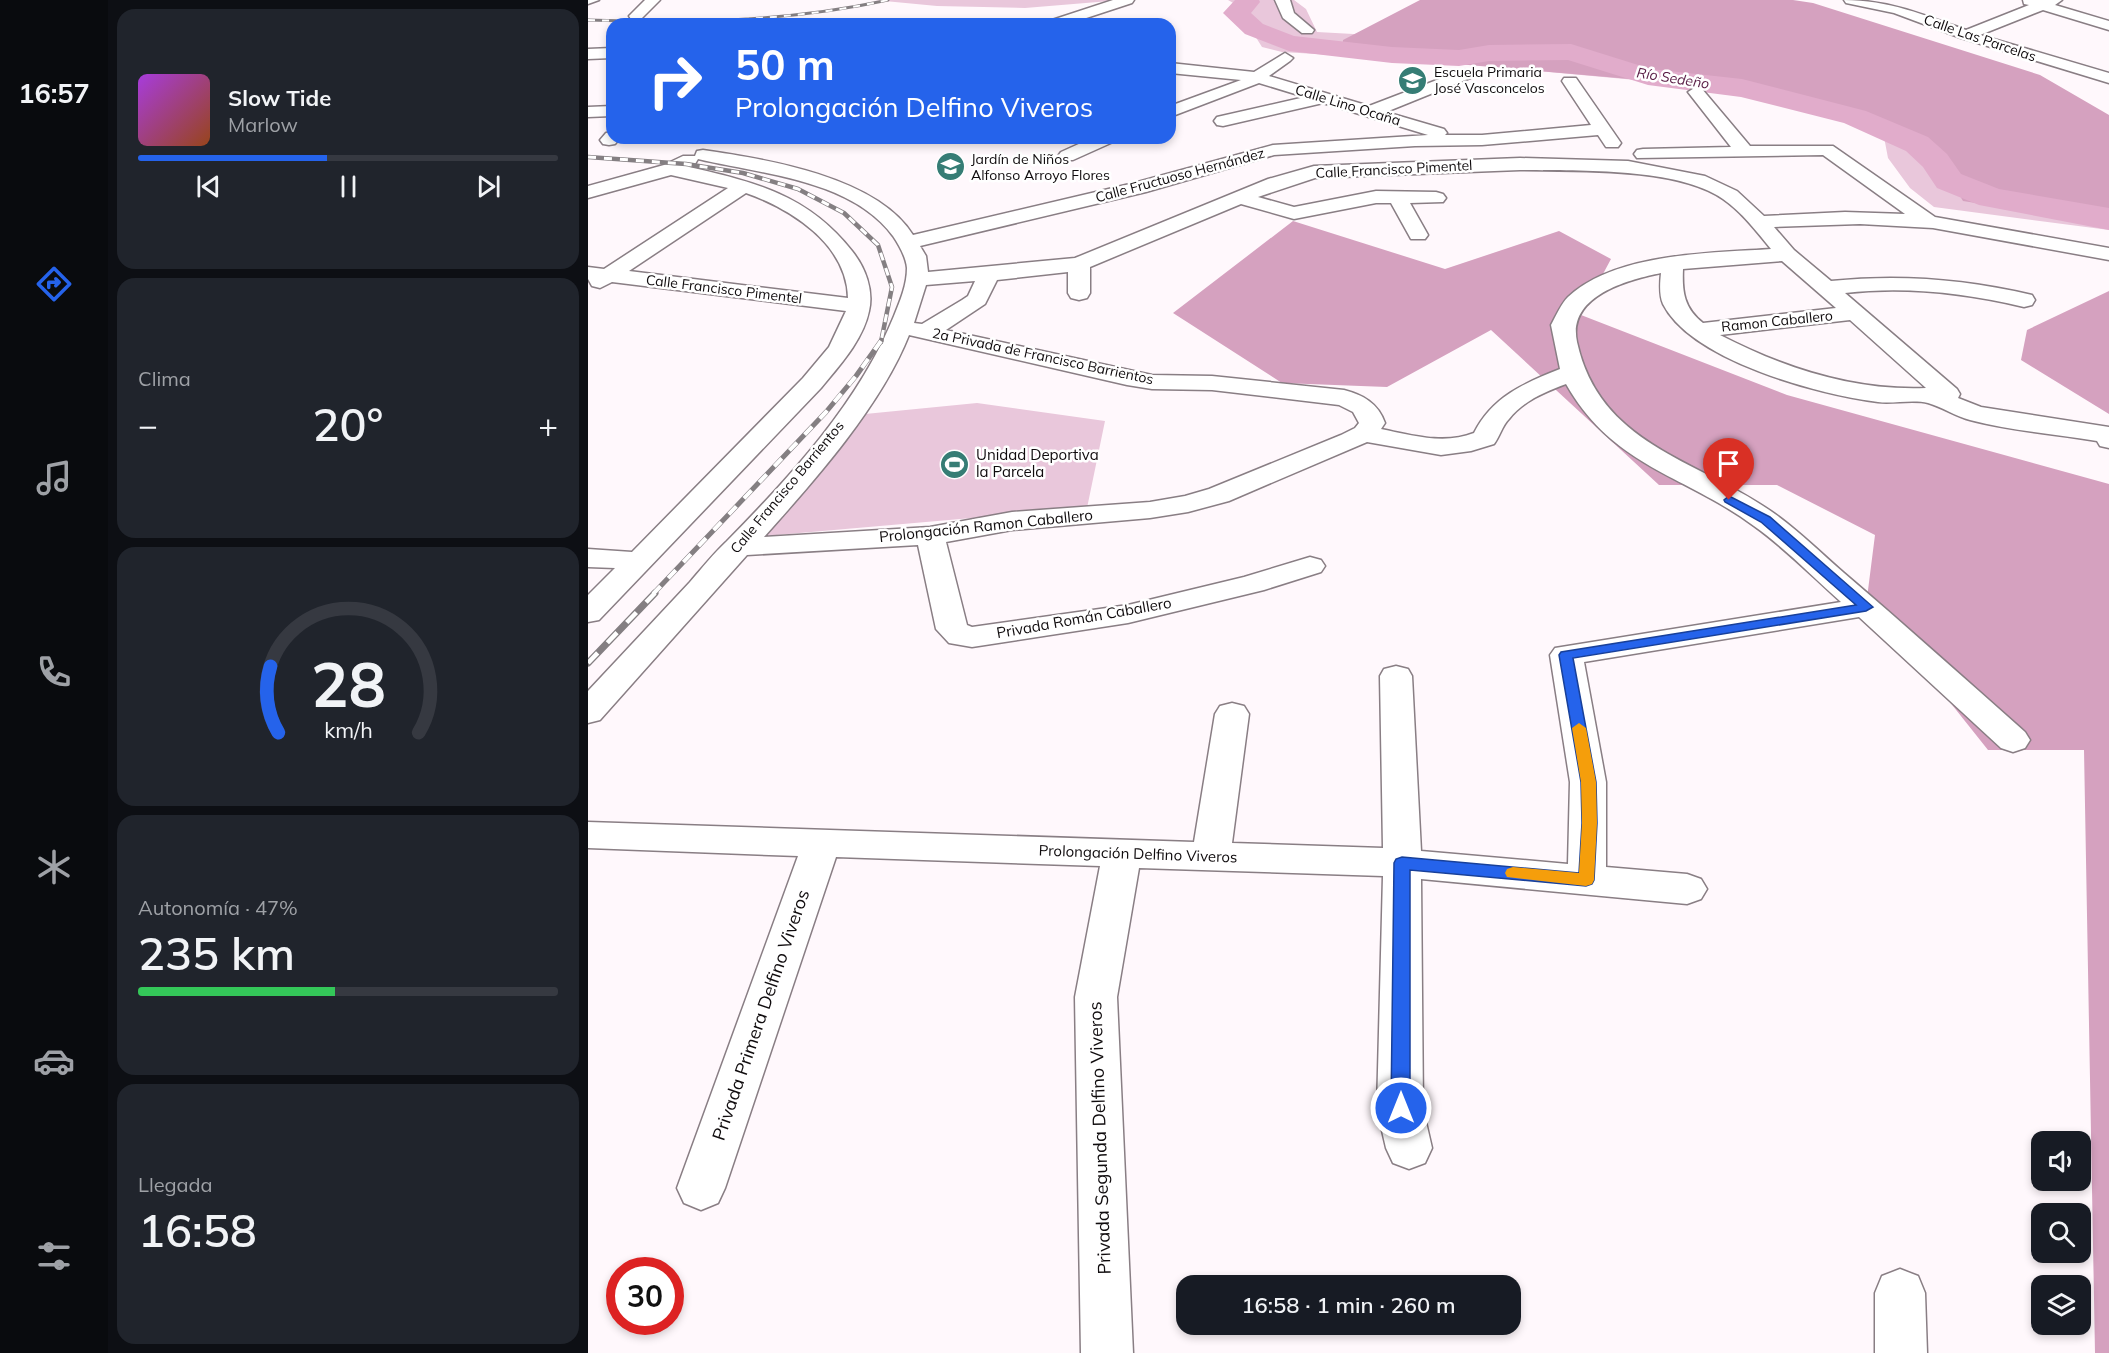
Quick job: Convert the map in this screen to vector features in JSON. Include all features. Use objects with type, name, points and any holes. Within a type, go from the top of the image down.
[{"type":"street","points":[[636,16],[652,0]]},
{"type":"street","name":"Calle Las Parcelas","points":[[1851,0],[1910,14],[1966,35],[2109,78]]},
{"type":"street","points":[[2024,0],[2049,3],[2109,26]]},
{"type":"street","points":[[1285,1],[1288,15],[1307,30]]},
{"type":"street","points":[[1966,35],[2049,3]]},
{"type":"street","points":[[1072,18],[1102,8],[1129,6]]},
{"type":"street","points":[[1910,14],[1931,6]]},
{"type":"street","points":[[588,54],[606,53]]},
{"type":"street","points":[[1176,109],[1248,83],[1285,58]]},
{"type":"street","name":"Calle Lino Ocaña","points":[[1176,69],[1256,77],[1373,111],[1510,157],[1520,164]]},
{"type":"street","points":[[1373,111],[1469,73]]},
{"type":"street","points":[[1570,81],[1624,161]]},
{"type":"street","points":[[1182,91],[1216,95]]},
{"type":"street","points":[[1696,92],[1745,152]]},
{"type":"street","points":[[1223,121],[1325,98]]},
{"type":"street","points":[[588,112],[606,111]]},
{"type":"street","name":"Calle Fructuoso Hernández","points":[[907,243],[1129,190],[1273,150],[1461,140],[1602,129]]},
{"type":"street","points":[[588,192],[671,169],[679,163],[703,155],[724,144]]},
{"type":"street","points":[[1067,156],[1094,144]]},
{"type":"street","name":"Calle Francisco Pimentel","points":[[917,279],[1079,264],[1275,183],[1314,172],[1624,161],[1745,152],[1827,150],[1930,222]]},
{"type":"street","name":"Calle Francisco Barrientos","points":[[588,712],[738,547],[819,454],[848,416],[880,368],[903,327],[917,279],[915,256],[894,227],[876,210],[822,181],[791,171],[703,155]]},
{"type":"street","name":"Calle Francisco Pimentel","points":[[1624,161],[1716,186],[1730,195],[1760,222],[1787,254],[1948,394],[1931,395]]},
{"type":"street","points":[[588,613],[832,358],[856,320],[859,306],[860,293],[853,268],[837,243],[816,221],[797,207],[744,186],[671,169]]},
{"type":"street","points":[[588,290],[598,274],[744,186]]},
{"type":"street","points":[[1397,197],[1418,236]]},
{"type":"street","points":[[1240,198],[1294,213],[1365,199],[1436,198]]},
{"type":"street","points":[[1760,222],[1875,218],[1930,222],[2109,254]]},
{"type":"street","points":[[1787,254],[1666,255],[1613,278],[1578,298],[1563,325],[1571,373],[1592,405],[1620,434],[1656,459],[1710,491],[1748,508],[1766,520],[2013,740]]},
{"type":"street","points":[[1666,255],[1675,306],[1698,330],[1752,359],[1833,386],[1878,395],[1931,395],[1958,408],[1978,414],[2108,435],[2109,440]]},
{"type":"street","points":[[1079,264],[1079,293]]},
{"type":"street","name":"Calle Francisco Pimentel","points":[[598,274],[859,306]]},
{"type":"street","points":[[928,331],[970,305],[977,298],[989,274]]},
{"type":"street","points":[[1827,288],[1899,282],[1941,284],[1983,290],[2024,300]]},
{"type":"street","name":"Ramon Caballero","points":[[1698,330],[1856,313]]},
{"type":"street","name":"2a Privada de Francisco Barrientos","points":[[903,327],[1144,380],[1212,382],[1344,398],[1369,411],[1372,423],[1364,434]]},
{"type":"street","points":[[1364,434],[1451,448],[1471,445],[1485,438],[1491,422],[1500,410],[1536,387],[1571,373]]},
{"type":"street","name":"Prolongación Ramon Caballero","points":[[738,547],[930,536],[1012,521],[1150,510],[1188,504],[1219,495],[1364,434]]},
{"type":"street","name":"Privada Román Caballero","points":[[930,536],[952,629],[960,636],[972,637],[1128,614],[1253,585],[1310,566]]},
{"type":"street","points":[[588,558],[640,561]]},
{"type":"street","points":[[1586,880],[1589,823],[1588,782],[1566,655],[1866,607]]},
{"type":"street","points":[[1396,676],[1402,863],[1401,1108],[1409,1148]]},
{"type":"street","points":[[1211,856],[1232,714]]},
{"type":"street","name":"Prolongación Delfino Viveros","points":[[588,835],[1402,863],[1686,889]]},
{"type":"street","name":"Privada Primera Delfino Viveros","points":[[701,1188],[822,842]]},
{"type":"street","name":"Privada Segunda Delfino Viveros","points":[[1107,1353],[1096,997],[1122,854]]},
{"type":"street","points":[[1900,1293],[1901,1353]]},
{"type":"lane","points":[[588,2],[595,0]]},
{"type":"shaded area","points":[[874,0],[1122,0],[1025,8],[937,6]]},
{"type":"shaded area","points":[[1228,0],[1294,0],[1306,9],[1317,32],[1390,36],[1705,64],[2109,197],[2109,230],[1934,207],[1910,188],[1888,158],[1884,137],[1886,129],[1814,105],[1765,95],[1690,85],[1419,60],[1282,52],[1262,47],[1235,4]]},
{"type":"shaded area","points":[[1420,0],[1793,0],[1813,3],[2040,75],[2109,115],[2109,224],[1963,201],[1933,151],[1893,128],[1756,90],[1342,54],[1343,40]]},
{"type":"shaded area","points":[[1293,221],[1445,269],[1559,231],[1611,259],[1581,315],[1787,395],[2109,484],[2109,1353],[2095,1353],[2084,750],[1988,750],[1867,598],[1875,535],[1777,485],[1659,485],[1491,330],[1387,387],[1282,383],[1173,313]]},
{"type":"shaded area","points":[[2109,291],[2109,414],[2021,360],[2027,330]]},
{"type":"shaded area","name":"Unidad Deportiva la Parcela","points":[[977,403],[1105,421],[1087,508],[754,537],[855,415]]},
{"type":"waterway","name":"Río Sedeño","points":[[1247,0],[1248,2],[1236,13],[1254,29],[1289,43],[1392,55],[1459,58],[1489,53],[1571,52],[1648,77],[1742,88],[1855,117],[1917,144],[1936,161],[1949,181],[1991,198],[2109,219]]},
{"type":"railway","points":[[757,18],[813,13],[888,0]]},
{"type":"railway","points":[[588,20],[606,20]]},
{"type":"railway","points":[[588,157],[686,164],[743,173],[798,189],[844,213],[878,245],[892,287],[881,342]]},
{"type":"railway","points":[[653,594],[826,412],[881,341]]},
{"type":"railway","points":[[588,663],[655,593]]},
{"type":"slow traffic","points":[[1513,873],[1586,880],[1589,823],[1588,782],[1579,728]]},
{"type":"place","name":"Escuela Primaria José Vasconcelos","points":[[1413,80]]},
{"type":"place","name":"Jardín de Niños Alfonso Arroyo Flores","points":[[950,167]]},
{"type":"place","name":"Unidad Deportiva la Parcela","points":[[955,464]]},
{"type":"route","points":[[1401,1108],[1402,863],[1586,880],[1589,823],[1588,782],[1566,655],[1866,607],[1766,520],[1748,508],[1729,500]]}]
